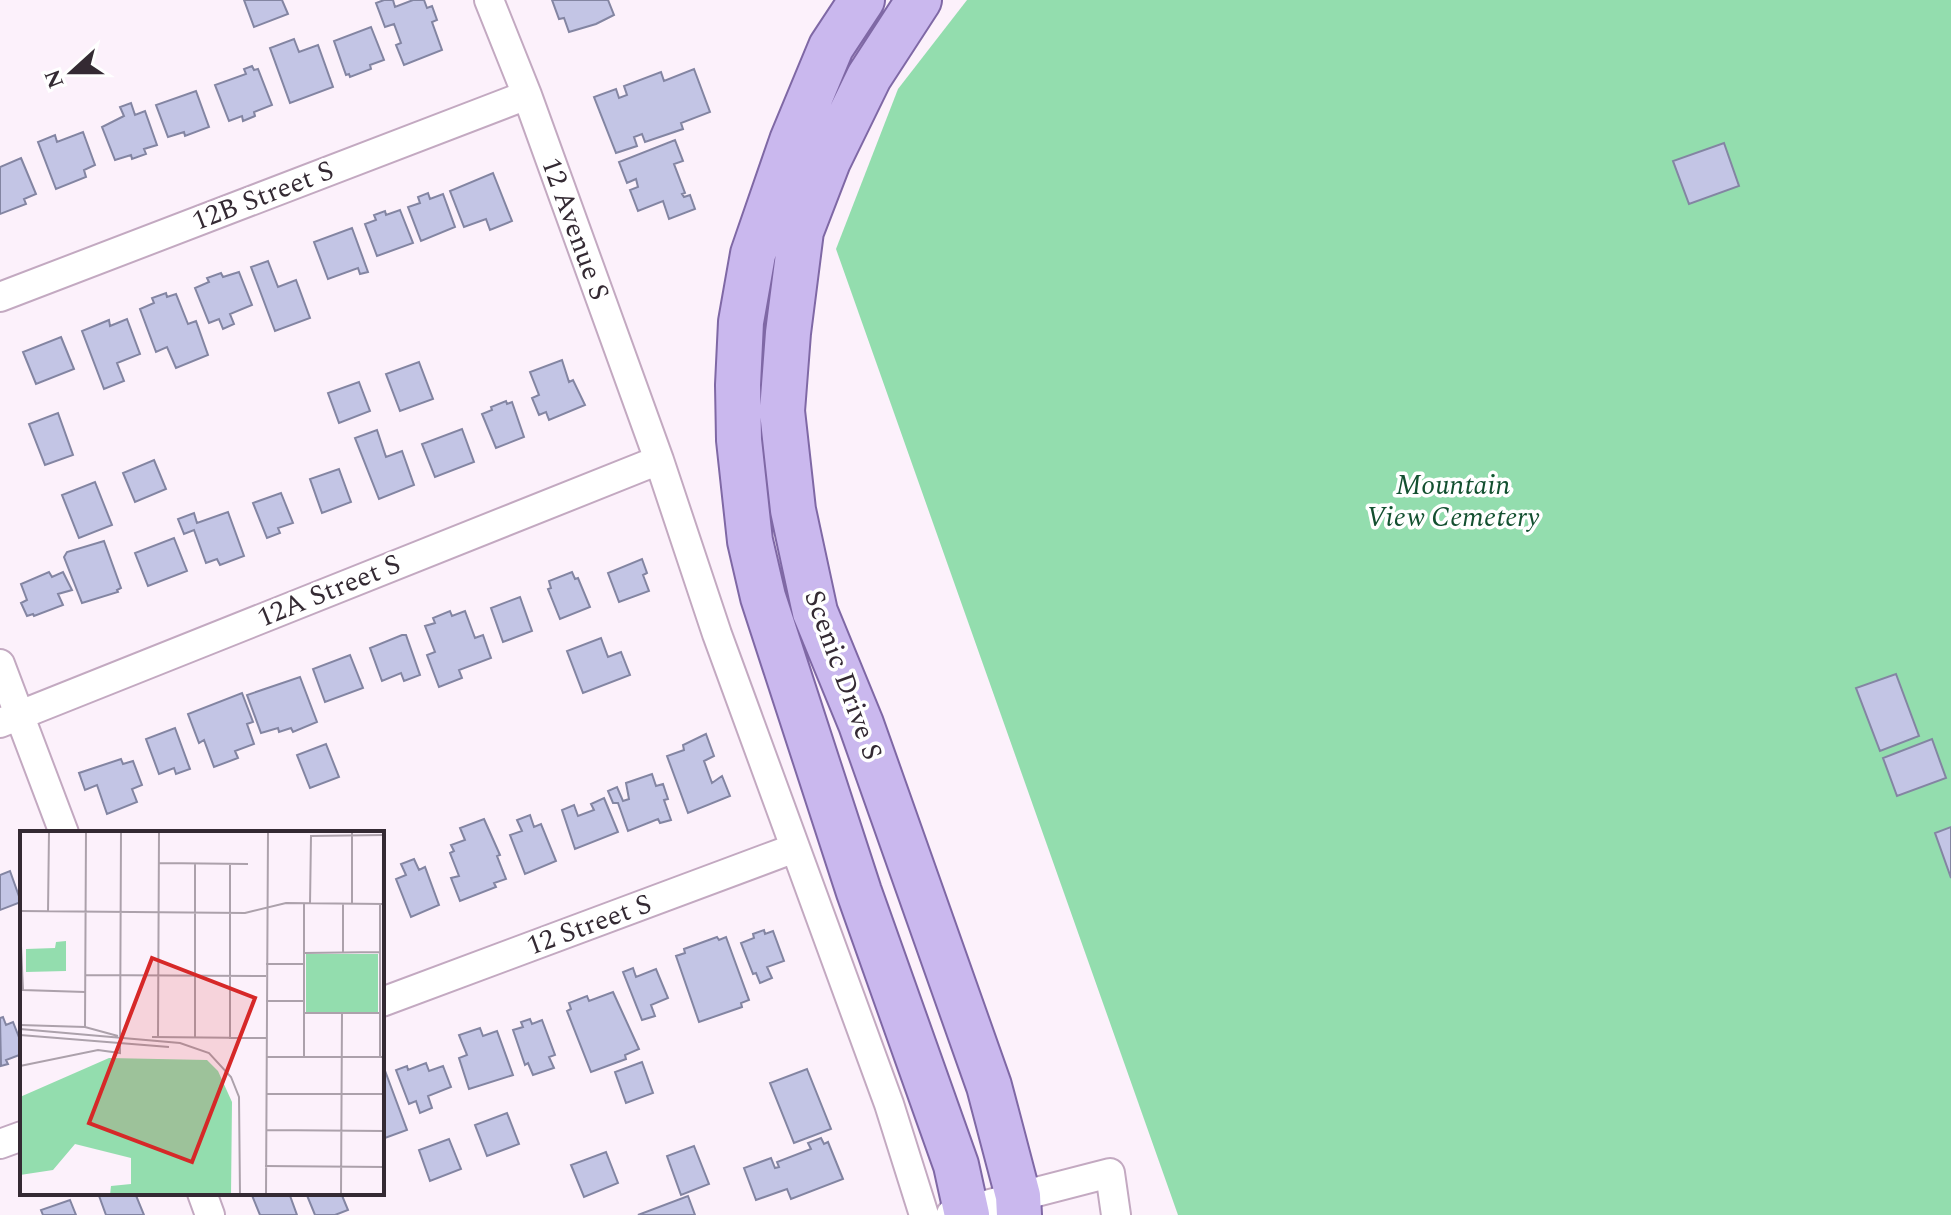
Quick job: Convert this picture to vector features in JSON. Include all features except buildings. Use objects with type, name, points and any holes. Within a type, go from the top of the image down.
[{"type":"main road","name":"Scenic Drive S","points":[[862,0],[831,47],[792,141],[753,254],[741,322],[739,440],[750,541],[763,597],[859,892],[956,1165],[961,1213]]},
{"type":"main road","name":"Scenic Drive S","points":[[919,0],[869,77],[828,161],[801,231],[782,411],[793,510],[815,612],[861,724],[989,1086],[1018,1206]]},
{"type":"street","name":"12 Avenue S","points":[[489,0],[527,95],[659,460]]},
{"type":"street","name":"12B Street S","points":[[0,297],[527,95]]},
{"type":"street","points":[[659,460],[717,634],[889,1104],[924,1215]]},
{"type":"street","name":"12A Street S","points":[[10,719],[659,460]]},
{"type":"street","points":[[0,664],[10,719],[63,831]]},
{"type":"street","name":"12 Street S","points":[[384,1001],[795,848]]},
{"type":"street","points":[[0,1144],[20,1137]]},
{"type":"street","points":[[961,1213],[1018,1206],[1110,1173],[1116,1215]]},
{"type":"street","points":[[203,1195],[210,1215]]},
{"type":"green space","name":"Mountain View Cemetery","points":[[967,0],[1951,0],[1951,1215],[1178,1215],[836,249],[898,89]]}]
